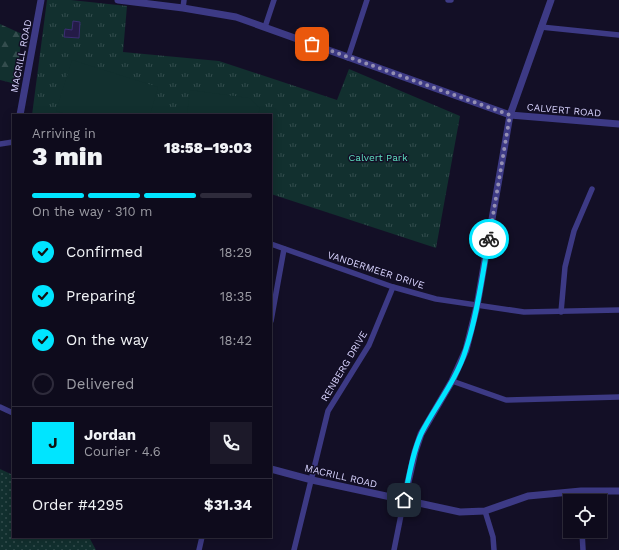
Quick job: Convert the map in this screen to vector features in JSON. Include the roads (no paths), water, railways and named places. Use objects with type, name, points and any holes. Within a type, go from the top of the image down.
[{"type":"street","name":"MACRILL ROAD","points":[[20,114],[41,0]]},
{"type":"street","name":"CALVERT ROAD","points":[[118,0],[183,8],[236,17],[510,115],[619,124]]},
{"type":"street","points":[[183,8],[184,0]]},
{"type":"street","points":[[265,27],[274,0]]},
{"type":"street","points":[[348,58],[367,0]]},
{"type":"street","points":[[394,550],[415,452],[421,434],[452,381],[466,350],[477,306],[510,115],[551,0]]},
{"type":"street","points":[[542,27],[619,35]]},
{"type":"street","points":[[0,144],[12,142]]},
{"type":"street","points":[[561,312],[565,267],[574,231],[592,189]]},
{"type":"street","name":"VANDERMEER DRIVE","points":[[272,244],[393,287],[436,299],[524,312],[619,310]]},
{"type":"street","points":[[272,315],[284,249]]},
{"type":"street","name":"RENBERG DRIVE","points":[[294,550],[328,411],[369,344],[393,287]]},
{"type":"street","points":[[452,381],[506,400],[619,397]]},
{"type":"street","points":[[0,407],[12,412]]},
{"type":"street","name":"MACRILL ROAD","points":[[272,469],[312,480],[460,512],[485,511],[528,496],[580,491],[619,491]]},
{"type":"street","points":[[485,511],[493,537],[494,550]]},
{"type":"street","points":[[199,550],[202,538]]},
{"type":"street","points":[[582,538],[583,550]]},
{"type":"park label","name":"Calvert Park","points":[[378,157]]}]
